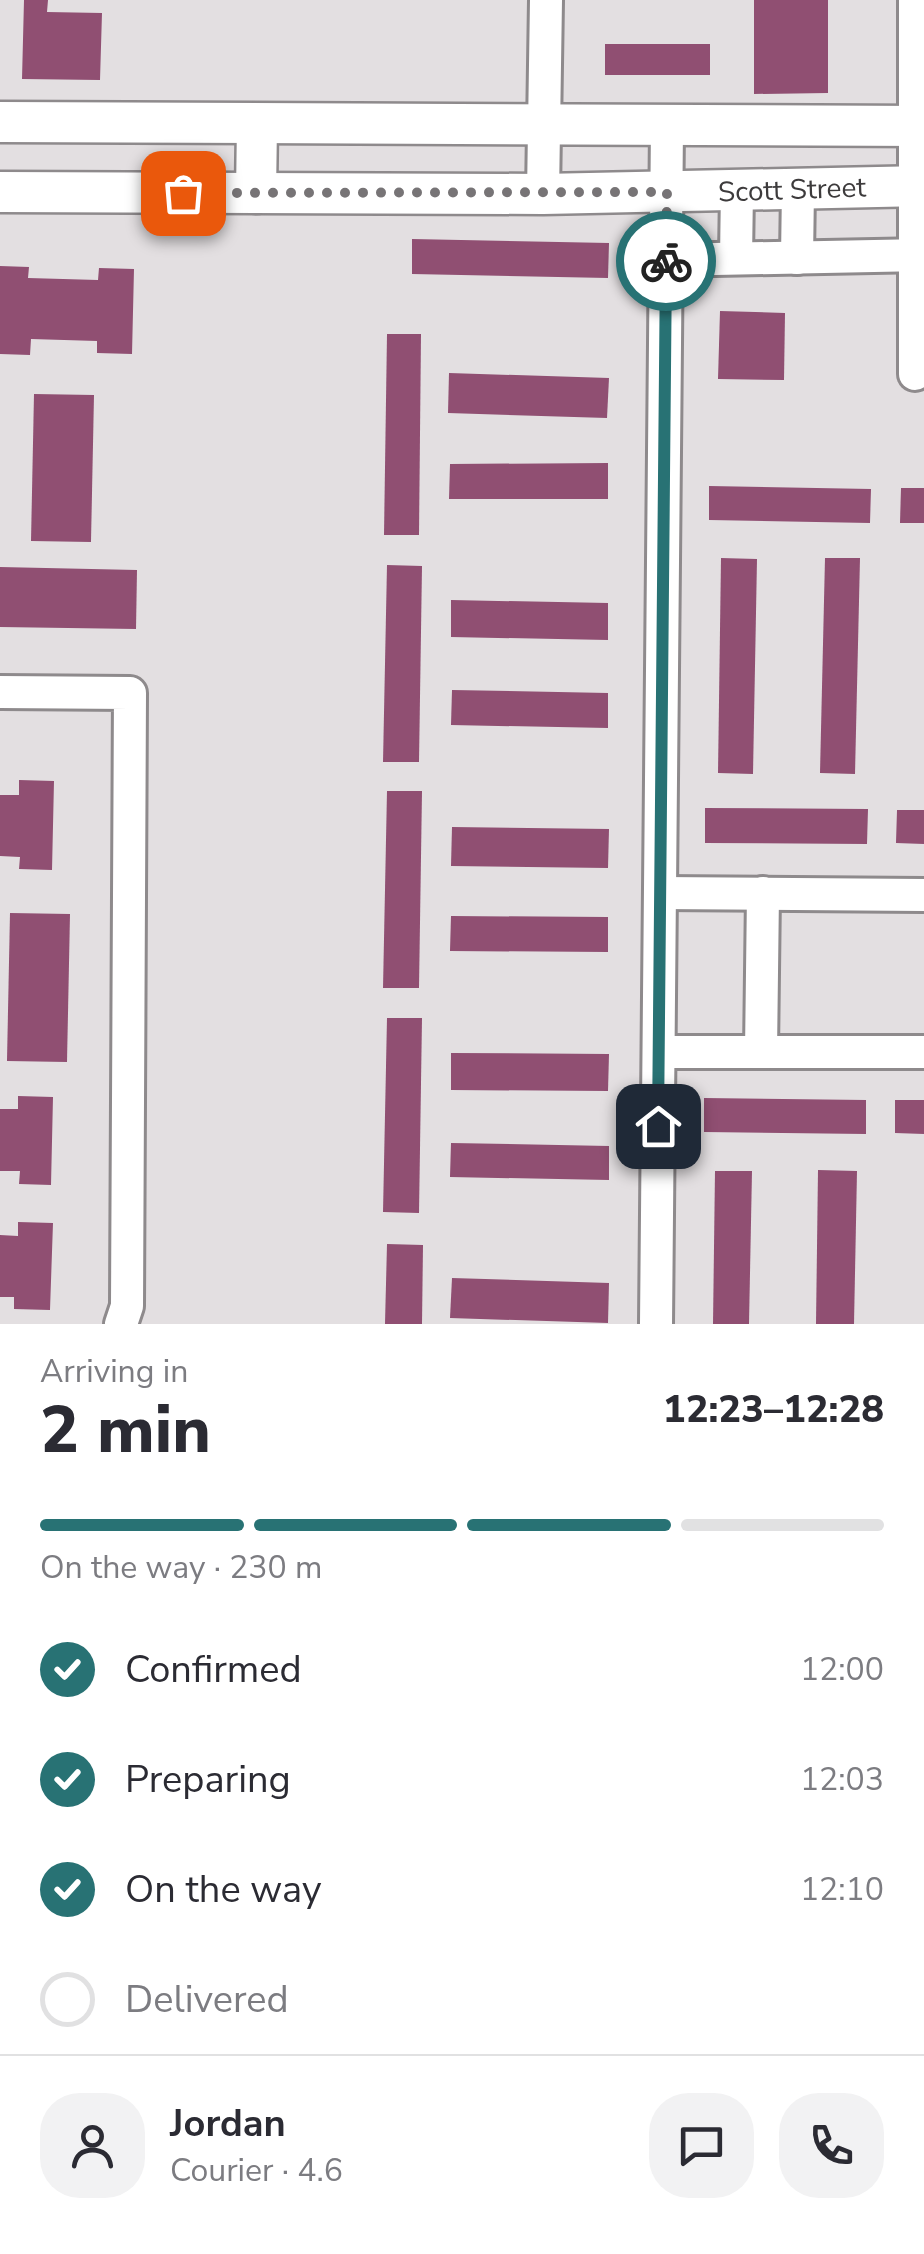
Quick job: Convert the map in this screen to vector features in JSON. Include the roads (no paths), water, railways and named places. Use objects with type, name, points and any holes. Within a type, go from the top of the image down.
[{"type":"main road","points":[[0,122],[920,126]]},
{"type":"main road","points":[[256,193],[257,124]]},
{"type":"main road","name":"Scott Street","points":[[0,192],[542,194],[920,186]]},
{"type":"street","points":[[542,194],[546,0]]},
{"type":"street","points":[[914,0],[920,126],[915,374]]},
{"type":"street","points":[[656,1324],[667,126]]},
{"type":"street","points":[[796,258],[798,189]]},
{"type":"street","points":[[736,258],[737,190]]},
{"type":"street","points":[[666,260],[920,256]]},
{"type":"street","points":[[0,692],[130,693],[127,1306],[121,1324]]},
{"type":"street","points":[[660,893],[924,894]]},
{"type":"street","points":[[762,1052],[763,894]]},
{"type":"street","points":[[659,1052],[924,1052]]}]
